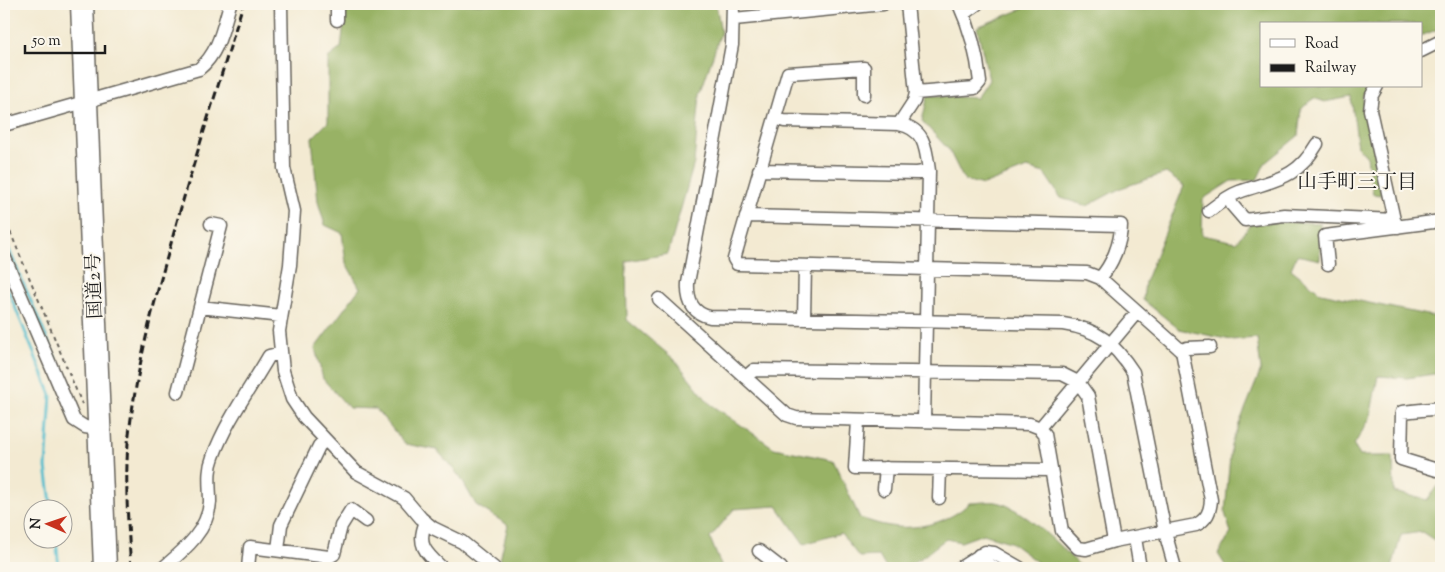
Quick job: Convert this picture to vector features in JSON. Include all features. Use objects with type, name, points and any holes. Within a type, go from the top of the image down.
[{"type":"highway","name":"国道2号","points":[[82,4],[92,428],[105,568]]},
{"type":"street","points":[[4,125],[199,69],[209,61],[217,46],[230,4]]},
{"type":"street","points":[[282,4],[284,168],[294,211],[290,265],[281,316],[281,353],[283,371],[292,399],[304,417],[356,472],[404,498],[426,522],[462,542],[477,564],[494,568]]},
{"type":"street","points":[[336,20],[337,4]]},
{"type":"street","points":[[733,4],[732,45],[688,283],[687,294],[696,310],[710,317],[1063,324],[1085,327],[1097,333],[1122,355],[1133,372],[1164,532],[1175,568]]},
{"type":"street","points":[[734,19],[883,4]]},
{"type":"street","points":[[899,124],[914,101],[916,93],[907,4]]},
{"type":"street","points":[[916,93],[975,88],[980,82],[977,55],[971,31],[961,9],[977,4]]},
{"type":"street","points":[[1422,50],[1441,41]]},
{"type":"street","points":[[659,299],[787,415],[796,418],[858,421],[1030,424],[1040,428],[1044,434],[1062,531],[1065,537],[1078,548],[1086,550],[1114,541],[1196,525],[1204,520],[1210,511],[1211,500],[1182,351],[1100,278],[1087,273],[737,264],[734,259],[788,73],[864,68],[864,96]]},
{"type":"street","points":[[1376,88],[1372,95],[1370,110],[1396,224]]},
{"type":"street","points":[[776,118],[784,121],[899,124],[910,126],[920,134],[927,155],[929,171],[924,421]]},
{"type":"street","points":[[1209,211],[1229,197],[1280,179],[1307,162],[1317,144]]},
{"type":"street","points":[[759,170],[917,173],[929,171]]},
{"type":"street","points":[[1229,197],[1232,205],[1245,220],[1284,215],[1396,224]]},
{"type":"street","points":[[746,216],[1121,225],[1120,237],[1106,272],[1100,278]]},
{"type":"street","points":[[1328,264],[1325,236],[1396,224],[1441,221]]},
{"type":"street","points":[[178,392],[222,226],[211,224]]},
{"type":"street","points":[[4,256],[74,420],[92,428]]},
{"type":"street","points":[[804,318],[805,266]]},
{"type":"street","points":[[200,307],[281,316]]},
{"type":"street","points":[[685,322],[696,310]]},
{"type":"street","points":[[1040,428],[1136,312]]},
{"type":"street","points":[[1182,351],[1187,348],[1210,347]]},
{"type":"street","points":[[163,568],[190,543],[208,517],[208,482],[214,455],[241,402],[269,356],[281,353]]},
{"type":"street","points":[[746,376],[754,370],[1062,374],[1078,382],[1088,396],[1114,541]]},
{"type":"street","points":[[1441,408],[1402,412],[1401,459],[1438,470],[1441,467]]},
{"type":"street","points":[[858,421],[855,468],[1051,470]]},
{"type":"street","points":[[278,550],[280,525],[319,446],[325,440]]},
{"type":"street","points":[[884,489],[886,468]]},
{"type":"street","points":[[939,498],[940,469]]},
{"type":"street","points":[[248,568],[250,547],[328,557],[334,554],[341,526],[351,510],[366,521]]},
{"type":"street","points":[[426,522],[420,538],[421,544],[433,560],[442,568]]},
{"type":"street","points":[[1135,538],[1140,568]]},
{"type":"street","points":[[759,551],[781,568]]},
{"type":"street","points":[[960,568],[985,552],[994,553],[1020,568]]},
{"type":"street","points":[[979,555],[995,568]]},
{"type":"path","points":[[4,217],[44,318],[92,428]]},
{"type":"green space","points":[[346,4],[716,4],[721,32],[700,94],[694,163],[668,254],[626,261],[627,320],[675,360],[709,403],[774,448],[833,460],[860,518],[890,526],[922,526],[943,520],[962,510],[969,503],[996,502],[1006,505],[1030,520],[1054,540],[1082,568],[1045,568],[1010,542],[983,534],[961,542],[946,539],[919,560],[905,566],[886,568],[879,556],[859,557],[841,533],[804,544],[777,506],[734,509],[710,538],[722,568],[514,568],[500,560],[508,525],[476,505],[460,477],[437,450],[405,444],[376,409],[349,408],[323,379],[315,348],[360,288],[346,263],[342,233],[325,225],[318,202],[312,138],[328,122],[328,58],[341,48]]},
{"type":"green space","points":[[1028,4],[1441,4],[1441,28],[1422,36],[1422,22],[1260,22],[1260,88],[1367,88],[1363,99],[1379,175],[1381,195],[1373,194],[1367,157],[1358,147],[1351,97],[1324,102],[1314,98],[1301,109],[1298,136],[1265,163],[1257,180],[1231,181],[1203,199],[1202,235],[1236,242],[1251,224],[1320,223],[1320,260],[1297,255],[1291,269],[1321,293],[1441,318],[1441,373],[1407,378],[1378,376],[1370,418],[1354,445],[1360,456],[1393,456],[1394,492],[1427,500],[1437,486],[1441,488],[1441,541],[1437,542],[1422,532],[1401,535],[1392,568],[1227,568],[1218,554],[1231,533],[1225,513],[1231,444],[1261,370],[1257,338],[1231,340],[1179,329],[1143,300],[1145,282],[1184,186],[1166,173],[1121,188],[1087,206],[1061,198],[1044,173],[1027,168],[983,185],[964,180],[949,150],[922,121],[928,95],[977,98],[989,80],[977,27],[1025,8]]},
{"type":"waterway","points":[[4,238],[74,402]]},
{"type":"waterway","points":[[4,280],[51,395],[46,467],[51,500]]},
{"type":"waterway","points":[[57,550],[59,568]]},
{"type":"railway","points":[[131,568],[127,506],[127,459],[139,369],[156,296],[178,216],[243,4]]},
{"type":"district","name":"山手町三丁目","points":[[1357,181]]}]
